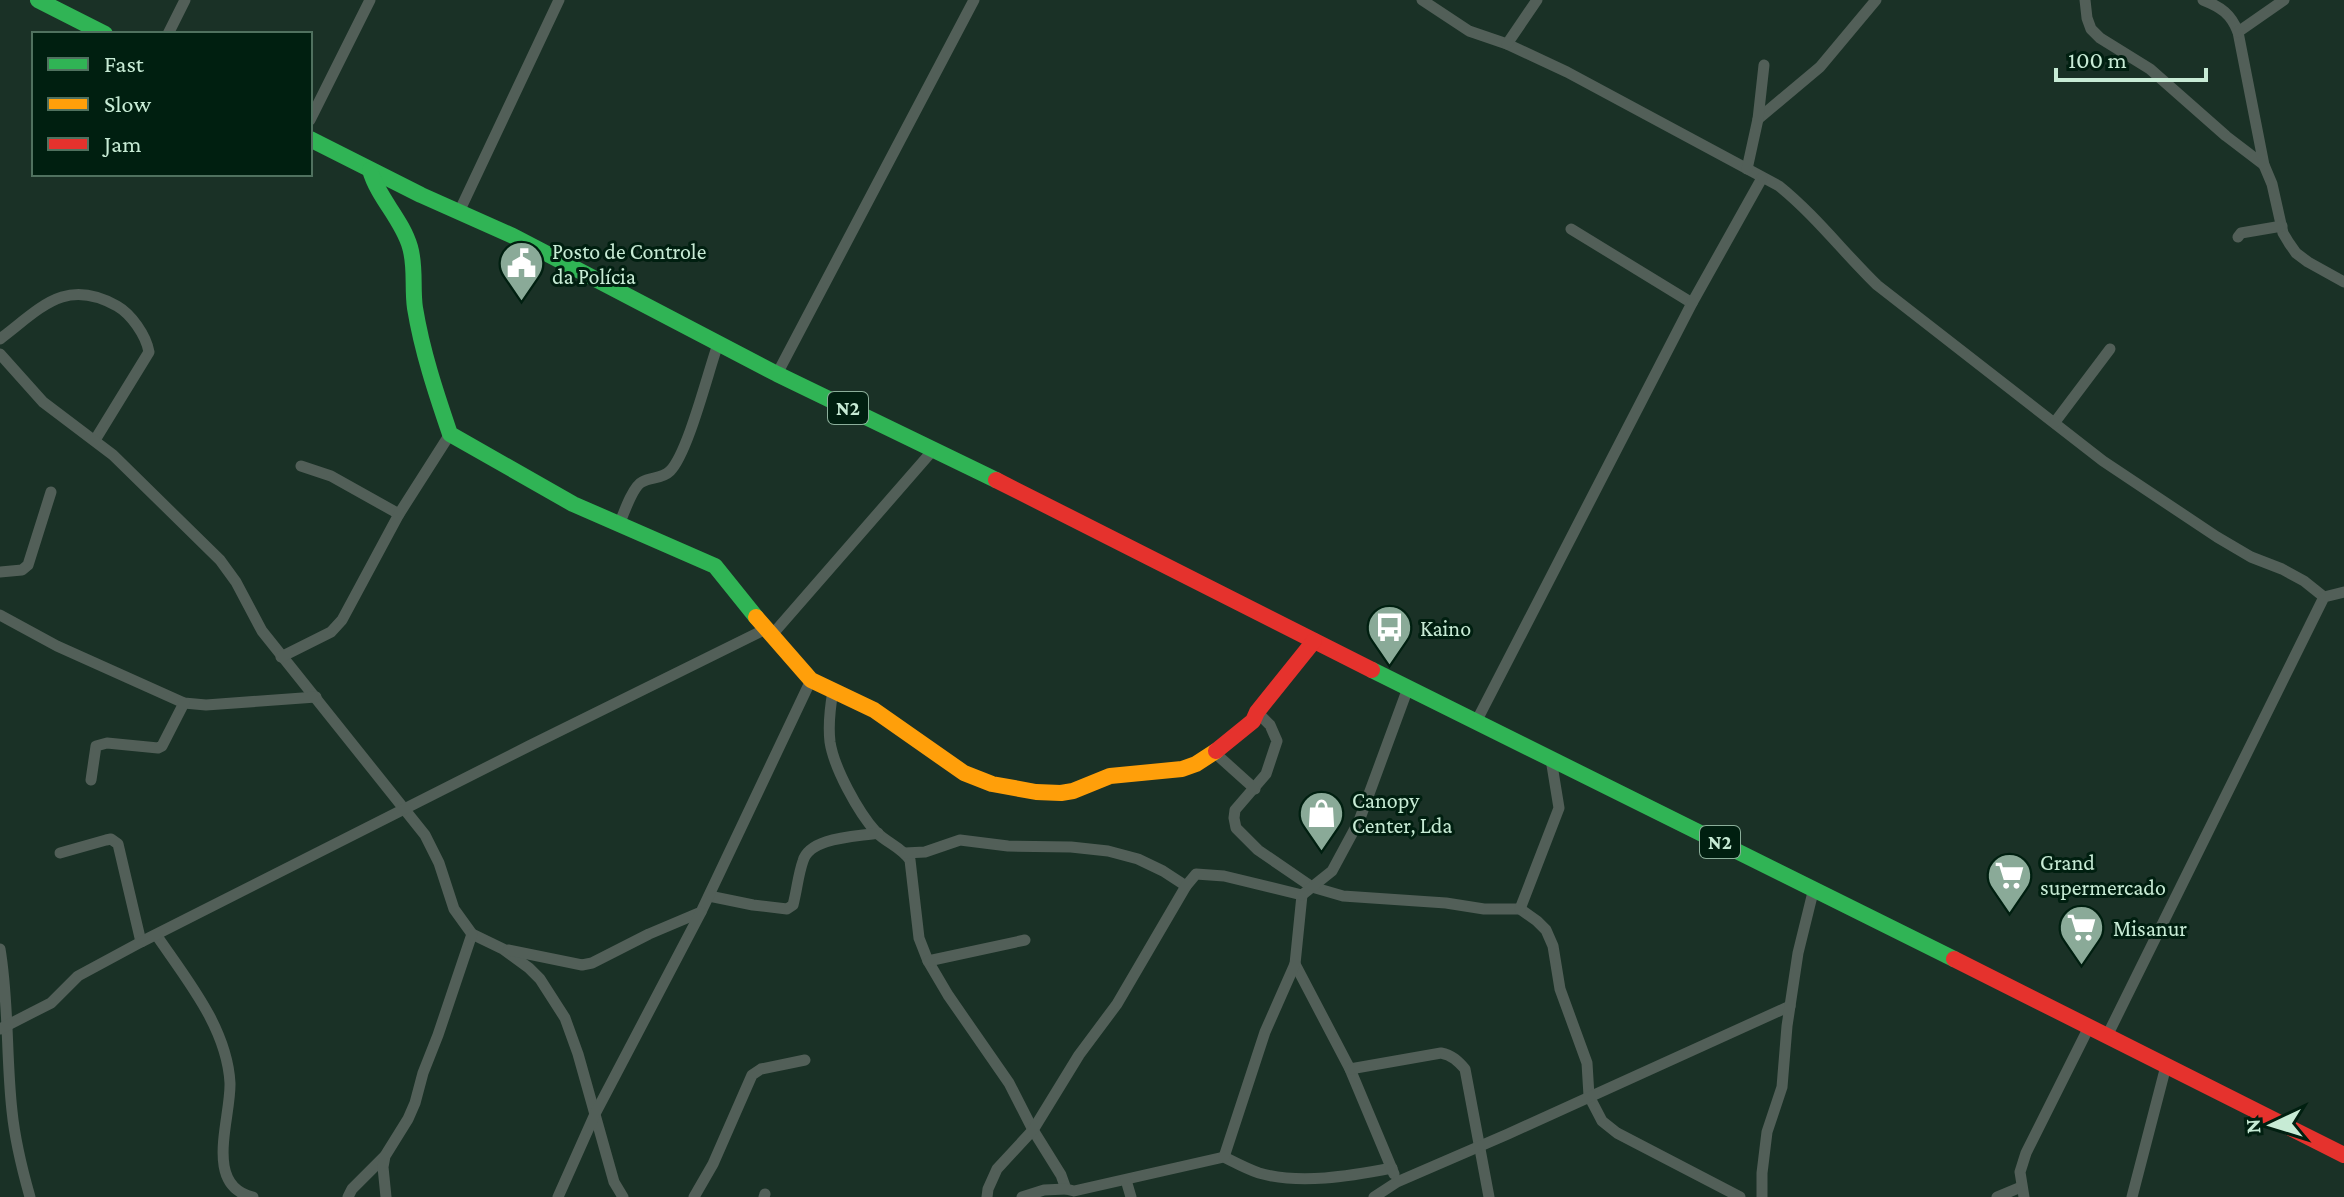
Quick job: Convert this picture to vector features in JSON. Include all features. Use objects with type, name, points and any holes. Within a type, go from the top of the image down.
[{"type":"main road","points":[[38,0],[101,32]]},
{"type":"main road","name":"N2","points":[[312,140],[590,274],[777,374],[934,449],[2344,1155]]},
{"type":"main road","points":[[370,170],[373,185],[407,241],[413,260],[415,312],[450,434],[573,504],[715,566],[811,680],[874,710],[964,773],[992,784],[1036,792],[1073,791],[1110,776],[1182,769],[1196,764],[1215,753],[1253,721],[1314,641]]},
{"type":"street","points":[[169,32],[185,0]]},
{"type":"street","points":[[312,116],[370,0]]},
{"type":"street","points":[[459,212],[559,0]]},
{"type":"street","points":[[777,374],[974,0]]},
{"type":"street","points":[[1422,0],[1469,31],[1507,44],[1567,72],[1779,186],[1806,209],[1877,285],[2103,461],[2217,537],[2251,557],[2304,581],[2324,597]]},
{"type":"street","points":[[1507,44],[1537,0]]},
{"type":"street","points":[[1758,119],[1820,67],[1876,0]]},
{"type":"street","points":[[2085,0],[2091,29],[2100,38],[2150,69],[2264,165]]},
{"type":"street","points":[[2203,0],[2226,11],[2233,18],[2238,32],[2264,165],[2282,226],[2296,253],[2344,282]]},
{"type":"street","points":[[2238,32],[2284,0]]},
{"type":"street","points":[[1747,169],[1758,119],[1764,65]]},
{"type":"street","points":[[1476,722],[1692,303],[1762,178]]},
{"type":"street","points":[[2238,237],[2241,233],[2282,226]]},
{"type":"street","points":[[1571,229],[1692,303]]},
{"type":"street","points":[[0,339],[45,305],[74,293],[99,297],[122,309],[131,318],[149,352],[95,440]]},
{"type":"street","points":[[619,525],[636,486],[644,480],[668,474],[673,467],[688,436],[718,344]]},
{"type":"street","points":[[2055,422],[2110,349]]},
{"type":"street","points":[[0,354],[43,402],[95,440],[220,560],[281,657],[425,835],[439,863],[454,909],[472,934],[503,949],[540,979],[565,1018],[614,1182],[623,1197]]},
{"type":"street","points":[[281,657],[331,632],[342,620],[399,514],[450,434]]},
{"type":"street","points":[[4,1028],[51,1003],[78,976],[141,942],[768,632],[934,449]]},
{"type":"street","points":[[301,466],[331,476],[399,514]]},
{"type":"street","points":[[0,572],[22,570],[28,565],[51,492]]},
{"type":"street","points":[[2107,1036],[2324,597],[2344,592]]},
{"type":"street","points":[[0,615],[57,646],[184,703],[206,705],[316,697]]},
{"type":"street","points":[[558,1197],[595,1114],[709,896],[811,680]]},
{"type":"street","points":[[1224,1157],[1265,1032],[1295,964],[1302,895],[1332,871],[1359,821],[1408,688]]},
{"type":"street","points":[[833,691],[829,709],[833,753],[852,794],[878,833],[910,860],[919,938],[928,961],[1009,1083],[1066,1189]]},
{"type":"street","points":[[91,780],[96,746],[107,743],[158,748],[162,746],[184,703]]},
{"type":"street","points":[[1257,712],[1270,725],[1277,741],[1266,774],[1235,810],[1236,828],[1258,850],[1312,887],[1355,897],[1446,903],[1484,909],[1520,909],[1537,921],[1549,936],[1560,989],[1587,1063],[1589,1096],[1602,1121],[1740,1197]]},
{"type":"street","points":[[1215,753],[1255,789]]},
{"type":"street","points":[[1520,909],[1559,808],[1551,759]]},
{"type":"street","points":[[709,896],[787,909],[793,905],[803,859],[808,850],[818,844],[878,833]]},
{"type":"street","points":[[60,853],[111,839],[118,844],[141,942]]},
{"type":"street","points":[[905,853],[925,852],[960,840],[1008,846],[1108,851],[1138,859],[1186,886]]},
{"type":"street","points":[[987,1197],[997,1169],[1033,1130],[1079,1055],[1117,1004],[1196,874],[1224,876],[1302,895]]},
{"type":"street","points":[[1762,1197],[1767,1132],[1782,1087],[1798,953],[1814,888]]},
{"type":"street","points":[[503,949],[582,965],[701,912]]},
{"type":"street","points":[[348,1197],[385,1156],[408,1119],[472,934]]},
{"type":"street","points":[[157,936],[201,1000],[216,1029],[230,1082],[224,1167],[235,1190],[253,1197]]},
{"type":"street","points":[[928,961],[1025,940]]},
{"type":"street","points":[[0,949],[12,1112],[20,1163],[30,1197]]},
{"type":"street","points":[[1295,964],[1350,1069],[1397,1182]]},
{"type":"street","points":[[1374,1197],[1397,1182],[1790,1006]]},
{"type":"street","points":[[1997,1197],[2023,1192],[2020,1172],[2026,1153],[2089,1027]]},
{"type":"street","points":[[1350,1069],[1441,1053],[1449,1055],[1465,1069],[1489,1197]]},
{"type":"street","points":[[694,1197],[713,1164],[752,1075],[761,1069],[805,1060]]},
{"type":"street","points":[[2132,1197],[2166,1066]]},
{"type":"street","points":[[385,1156],[386,1197]]},
{"type":"street","points":[[1022,1197],[1044,1190],[1074,1191],[1224,1157],[1247,1168],[1279,1177],[1313,1178],[1392,1168]]},
{"type":"street","points":[[1126,1180],[1131,1197]]},
{"type":"traffic: fast","points":[[38,0],[101,32]]},
{"type":"traffic: fast","points":[[312,140],[421,195],[513,236],[777,374],[996,480]]},
{"type":"traffic: fast","points":[[370,170],[410,247],[418,324],[450,434],[573,504],[715,566],[756,617]]},
{"type":"traffic: fast","points":[[1372,670],[1954,959]]},
{"type":"traffic: slow","points":[[756,617],[811,680],[874,710],[964,773],[992,784],[1061,793],[1110,776],[1182,769],[1216,751]]},
{"type":"traffic: jam","points":[[996,480],[1372,670]]},
{"type":"traffic: jam","points":[[1216,751],[1253,721],[1314,641]]},
{"type":"traffic: jam","points":[[1954,959],[2344,1155]]},
{"type":"place","name":"Posto de Controle da Polícia","points":[[521,303]]},
{"type":"place","name":"Kaino","points":[[1389,667]]},
{"type":"place","name":"Canopy Center, Lda","points":[[1321,852]]},
{"type":"place","name":"Grand supermercado","points":[[2009,914]]},
{"type":"place","name":"Misanur","points":[[2082,967]]}]
